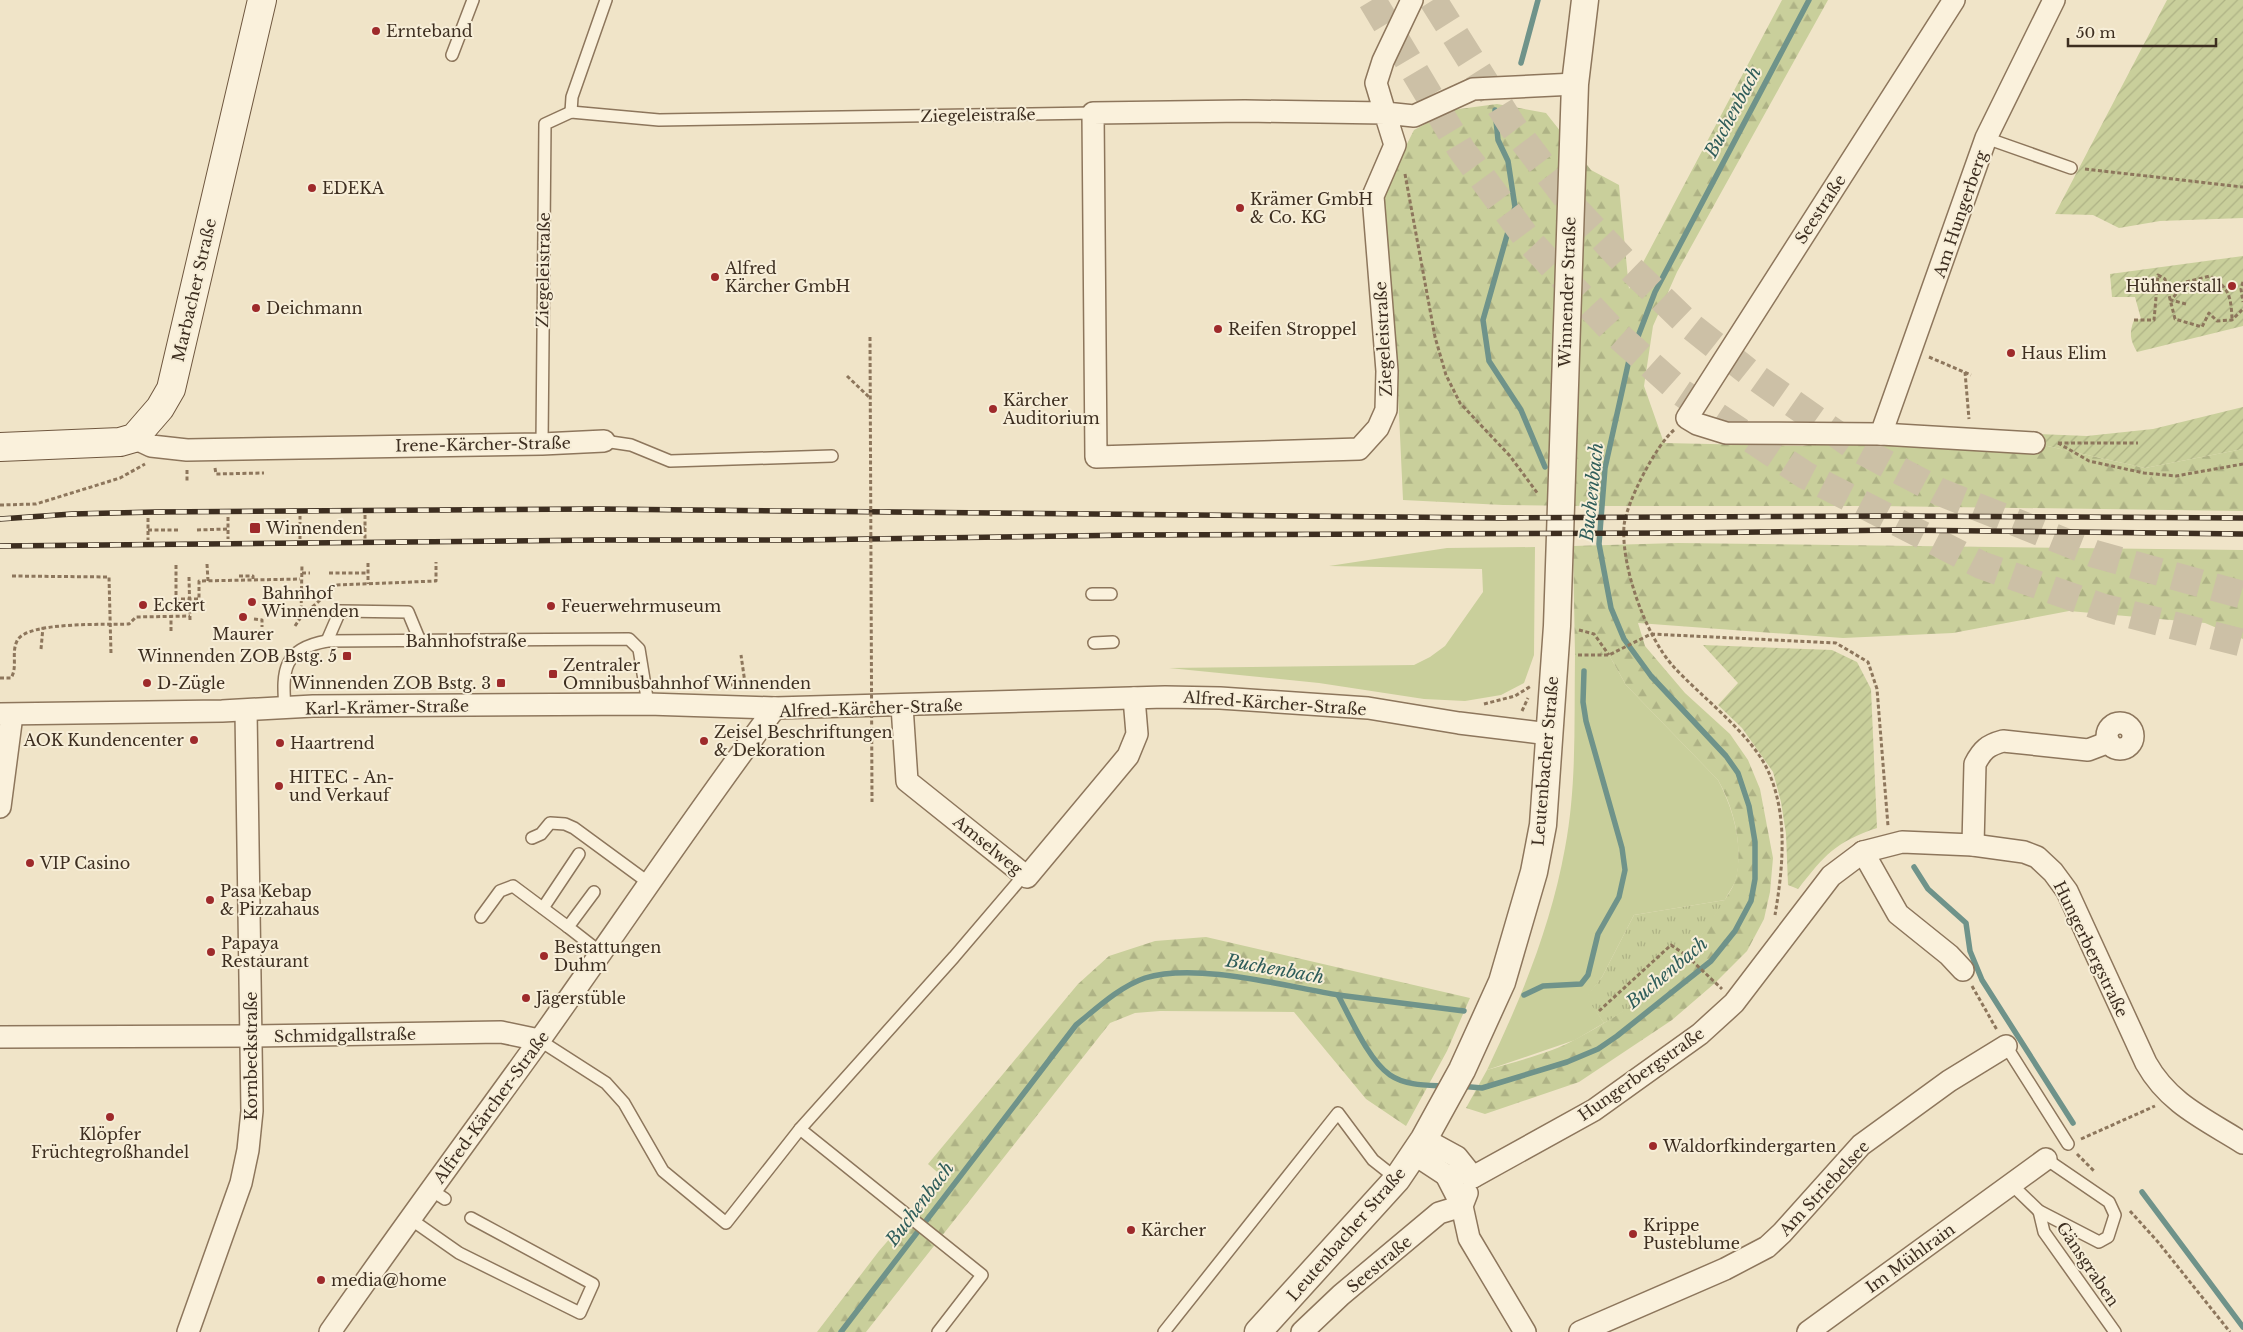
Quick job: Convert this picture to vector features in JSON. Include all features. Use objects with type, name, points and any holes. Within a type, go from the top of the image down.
[{"type":"main road","name":"Marbacher Straße","points":[[134,438],[160,408],[171,389],[262,0]]},
{"type":"main road","points":[[0,447],[108,444],[134,438]]},
{"type":"street","points":[[1395,145],[1376,83],[1383,61],[1412,0]]},
{"type":"street","name":"Winnender Straße","points":[[1559,585],[1575,84],[1584,0]]},
{"type":"street","name":"Seestraße","points":[[1687,418],[1954,0]]},
{"type":"street","name":"Am Hungerberg","points":[[1881,434],[1913,349],[1986,138],[2054,0]]},
{"type":"street","name":"Ziegeleistraße","points":[[1395,145],[1373,196],[1387,371],[1386,410],[1378,428],[1358,449],[1096,457],[1093,113],[1245,111],[1385,113],[1414,116],[1473,89],[1575,84]]},
{"type":"street","points":[[1687,418],[1697,424],[1726,433],[1881,434],[2034,443]]},
{"type":"street","name":"Irene-Kärcher-Straße","points":[[134,438],[151,446],[172,450],[542,444],[604,441]]},
{"type":"street","name":"Leutenbacher Straße","points":[[1258,1332],[1397,1179],[1419,1147],[1462,1070],[1502,982],[1534,872],[1543,824],[1559,585]]},
{"type":"street","name":"Alfred-Kärcher-Straße","points":[[333,1331],[409,1218],[438,1195],[539,1040],[775,708],[902,706],[1134,698],[1220,698],[1368,708],[1459,723],[1549,734]]},
{"type":"street","name":"Amselweg","points":[[902,706],[907,781],[1028,877],[1128,756],[1137,734],[1134,698]]},
{"type":"street","name":"Karl-Krämer-Straße","points":[[6,715],[246,710],[313,706],[648,704],[775,708]]},
{"type":"street","name":"Kornbeckstraße","points":[[188,1332],[241,1183],[248,1150],[252,1111],[246,710]]},
{"type":"street","points":[[0,806],[6,715]]},
{"type":"street","points":[[1973,845],[1975,764],[1980,753],[1990,745],[2004,742],[2088,750],[2109,742]]},
{"type":"street","name":"Hungerbergstraße","points":[[1473,1177],[1594,1110],[1700,1034],[1734,1003],[1831,876],[1863,852],[1890,844],[1973,845],[2024,852],[2037,857],[2053,872],[2067,891],[2156,1082],[2172,1098],[2243,1143]]},
{"type":"street","points":[[1863,852],[1898,914],[1949,955],[1963,970]]},
{"type":"street","name":"Schmidgallstraße","points":[[0,1037],[252,1036],[500,1032],[539,1040]]},
{"type":"street","name":"Am Striebelsee","points":[[1580,1332],[1725,1269],[1767,1247],[1789,1226],[1861,1145],[1949,1081],[2006,1046]]},
{"type":"street","points":[[1419,1147],[1457,1157],[1473,1177]]},
{"type":"street","points":[[1419,1147],[1446,1174],[1462,1206],[1469,1238],[1525,1332]]},
{"type":"street","name":"Im Mühlrain","points":[[1808,1332],[2046,1159]]},
{"type":"street","points":[[1446,1174],[1473,1177]]},
{"type":"street","points":[[1462,1206],[1473,1177]]},
{"type":"street","name":"Seestraße","points":[[1302,1332],[1342,1295],[1439,1213],[1462,1206]]},
{"type":"lane","points":[[452,54],[472,0]]},
{"type":"lane","points":[[571,112],[572,97],[606,0]]},
{"type":"lane","name":"Ziegeleistraße","points":[[542,444],[546,124],[571,112],[659,120],[1093,113]]},
{"type":"lane","points":[[1986,138],[2071,168]]},
{"type":"lane","name":"Irene-Kärcher-Straße","points":[[604,441],[631,446],[670,461],[832,456]]},
{"type":"lane","points":[[1092,594],[1111,594]]},
{"type":"lane","points":[[327,641],[340,611],[408,612],[420,641]]},
{"type":"lane","name":"Bahnhofstraße","points":[[285,708],[283,681],[285,669],[296,653],[310,644],[327,641],[629,639],[639,649],[648,704]]},
{"type":"lane","points":[[1094,644],[1113,642]]},
{"type":"lane","points":[[532,838],[541,834],[550,824],[565,824],[574,828],[649,883]]},
{"type":"lane","points":[[543,908],[579,854]]},
{"type":"lane","points":[[539,1040],[606,1083],[624,1103],[663,1171],[726,1223],[800,1130],[1024,875]]},
{"type":"lane","points":[[481,916],[500,892],[513,886],[600,952]]},
{"type":"lane","points":[[568,927],[594,892]]},
{"type":"lane","points":[[2006,1046],[2068,1144]]},
{"type":"lane","points":[[1164,1332],[1338,1113],[1373,1160],[1397,1179]]},
{"type":"lane","points":[[800,1130],[982,1275],[938,1332]]},
{"type":"lane","name":"Im Mühlrain","points":[[2012,1184],[2039,1211],[2099,1242],[2108,1237],[2115,1215],[2109,1202],[2046,1159]]},
{"type":"lane","name":"Gänsgraben","points":[[2039,1211],[2044,1232],[2115,1332]]},
{"type":"lane","points":[[409,1218],[459,1252],[580,1313],[592,1284],[471,1218]]},
{"type":"path","points":[[1395,145],[1408,181],[1435,337],[1446,375],[1460,403],[1510,456],[1538,495]]},
{"type":"path","points":[[2071,168],[2243,187]]},
{"type":"path","points":[[2134,320],[2154,320],[2158,275],[2165,279],[2175,319],[2202,327],[2209,313],[2218,321],[2232,320],[2243,309]]},
{"type":"path","points":[[2170,300],[2186,282],[2210,276],[2224,285],[2232,304],[2232,320]]},
{"type":"path","points":[[2243,282],[2241,289],[2243,302]]},
{"type":"path","points":[[2170,300],[2186,304]]},
{"type":"path","points":[[870,337],[872,802]]},
{"type":"path","points":[[1913,349],[1971,375]]},
{"type":"path","points":[[1965,372],[1972,440]]},
{"type":"path","points":[[847,376],[869,397]]},
{"type":"path","points":[[1687,418],[1666,436],[1637,488],[1624,525],[1628,571],[1638,602],[1652,634],[1672,665],[1736,728],[1769,772],[1783,835],[1782,875],[1774,924]]},
{"type":"path","points":[[2034,443],[2138,444]]},
{"type":"path","points":[[2058,443],[2089,461],[2144,473],[2176,476],[2243,464]]},
{"type":"path","points":[[0,506],[36,504],[120,478],[172,450]]},
{"type":"path","points":[[187,466],[188,482]]},
{"type":"path","points":[[365,515],[365,539]]},
{"type":"path","points":[[300,516],[300,539]]},
{"type":"path","points":[[228,517],[228,539]]},
{"type":"path","points":[[148,518],[148,540]]},
{"type":"path","points":[[329,528],[365,528]]},
{"type":"path","points":[[197,530],[228,529]]},
{"type":"path","points":[[300,529],[309,529]]},
{"type":"path","points":[[148,530],[179,530]]},
{"type":"path","points":[[295,626],[301,617],[337,585],[436,581],[436,562]]},
{"type":"path","points":[[368,563],[368,584]]},
{"type":"path","points":[[207,564],[208,581]]},
{"type":"path","points":[[301,617],[300,579],[302,579],[302,564]]},
{"type":"path","points":[[176,565],[176,599],[199,599],[198,581],[300,579]]},
{"type":"path","points":[[302,574],[310,573]]},
{"type":"path","points":[[329,573],[368,573]]},
{"type":"path","points":[[12,576],[109,577],[111,654]]},
{"type":"path","points":[[239,576],[253,576],[253,580]]},
{"type":"path","points":[[0,678],[11,678],[15,672],[16,642],[20,636],[43,627],[129,624],[136,617],[171,616],[190,618],[189,577]]},
{"type":"path","points":[[171,616],[171,631]]},
{"type":"path","points":[[254,620],[262,620],[262,626]]},
{"type":"path","points":[[41,649],[43,627]]},
{"type":"path","points":[[1572,630],[1583,629],[1594,634],[1609,655]]},
{"type":"path","points":[[1572,654],[1609,655],[1652,634],[1836,643],[1868,662],[1877,689],[1890,844]]},
{"type":"path","points":[[741,655],[745,682]]},
{"type":"path","points":[[10,656],[15,656]]},
{"type":"path","points":[[1600,1011],[1671,945],[1687,956],[1715,983]]},
{"type":"path","points":[[1963,970],[2006,1046]]},
{"type":"path","points":[[2100,1179],[2068,1144],[2172,1098]]},
{"type":"path","points":[[2126,1207],[2158,1242],[2230,1332]]},
{"type":"green space","points":[[1782,0],[1828,0],[1677,272],[1653,326],[1644,386],[1664,443],[1803,446],[1903,427],[2034,443],[2145,468],[2243,449],[2243,511],[1878,506],[1503,505],[1403,500],[1395,328],[1380,197],[1414,130],[1452,110],[1497,104],[1546,113],[1591,170],[1619,185],[1629,289]]},
{"type":"green space","points":[[2167,0],[2243,0],[2243,218],[2160,221],[2119,228],[2093,215],[2055,214]]},
{"type":"green space","points":[[2243,256],[2243,326],[2137,352],[2131,336],[2134,320],[2141,319],[2135,297],[2112,297],[2110,274]]},
{"type":"green space","points":[[2243,407],[2243,449],[2145,468],[2034,443],[1966,431],[2087,436],[2153,429]]},
{"type":"green space","points":[[1678,543],[2243,550],[2243,639],[2205,623],[2069,611],[1953,633],[1843,638],[1638,623],[1645,646],[1685,693],[1730,734],[1748,760],[1760,789],[1773,858],[1770,892],[1764,919],[1747,951],[1715,983],[1672,1020],[1579,1082],[1485,1114],[1466,1108],[1487,1070],[1532,1057],[1566,1044],[1608,1021],[1653,988],[1692,949],[1735,883],[1738,865],[1736,827],[1729,802],[1718,780],[1626,685],[1609,655],[1575,655],[1573,546]]},
{"type":"green space","points":[[1535,547],[1534,655],[1524,683],[1501,695],[1465,701],[1424,699],[1319,683],[1169,668],[1414,665],[1430,657],[1445,646],[1483,592],[1482,569],[1329,566],[1447,548]]},
{"type":"green space","points":[[1703,645],[1832,650],[1857,662],[1871,689],[1877,828],[1841,844],[1824,858],[1798,889],[1788,885],[1786,834],[1781,802],[1773,772],[1742,728],[1718,705],[1738,683]]},
{"type":"green space","points":[[1575,655],[1609,655],[1626,685],[1718,780],[1736,828],[1739,854],[1736,879],[1725,900],[1634,915],[1602,977],[1587,997],[1604,1023],[1575,1040],[1487,1070],[1534,962],[1559,877],[1569,824],[1571,800],[1574,752]]},
{"type":"green space","points":[[1725,900],[1696,942],[1673,970],[1640,999],[1604,1023],[1586,997],[1602,977],[1634,915]]},
{"type":"green space","points":[[1206,937],[1470,998],[1447,1051],[1406,1126],[1366,1099],[1294,1012],[1160,1011],[1135,1013],[1110,1023],[866,1332],[817,1332],[879,1251],[943,1177],[928,1164],[1078,984],[1109,956],[1155,941]]},
{"type":"waterway","points":[[1521,63],[1538,0]]},
{"type":"waterway","name":"Buchenbach","points":[[1460,1086],[1482,1088],[1567,1062],[1598,1049],[1711,961],[1735,931],[1751,901],[1755,879],[1755,842],[1749,806],[1738,773],[1726,756],[1651,676],[1624,639],[1611,608],[1599,544],[1605,468],[1629,360],[1655,292],[1809,0]]},
{"type":"waterway","points":[[1495,110],[1498,140],[1508,161],[1515,207],[1483,320],[1489,361],[1521,410],[1545,467]]},
{"type":"waterway","points":[[1524,995],[1543,986],[1581,984],[1588,975],[1598,934],[1619,897],[1625,870],[1622,848],[1586,721],[1583,702],[1584,671]]},
{"type":"waterway","points":[[1914,867],[1928,889],[1966,923],[1970,951],[1982,980],[2073,1123]]},
{"type":"waterway","name":"Buchenbach","points":[[841,1332],[1076,1025],[1117,992],[1135,982],[1166,974],[1214,974],[1267,981],[1338,995],[1367,1049],[1390,1075],[1410,1083],[1446,1086]]},
{"type":"waterway","points":[[1338,995],[1464,1011]]},
{"type":"waterway","points":[[2142,1192],[2243,1327]]},
{"type":"tunnel","points":[[1372,0],[1461,149],[1529,241],[1613,331],[1682,393],[1805,475],[1981,565],[2101,607],[2243,643]]},
{"type":"tunnel","points":[[1433,0],[1513,127],[1576,210],[1631,269],[1688,324],[1751,374],[1855,447],[1940,492],[2095,554],[2243,595]]},
{"type":"railway","points":[[0,519],[72,514],[155,512],[598,509],[1499,518],[1894,516],[2243,518]]},
{"type":"railway","points":[[0,546],[1894,530],[2243,534]]},
{"type":"place","name":"Ernteband","points":[[376,31]]},
{"type":"place","name":"EDEKA","points":[[312,188]]},
{"type":"place","name":"Krämer GmbH & Co. KG","points":[[1240,208]]},
{"type":"place","name":"Alfred Kärcher GmbH","points":[[715,277]]},
{"type":"place","name":"Hühnerstall","points":[[2232,286]]},
{"type":"place","name":"Deichmann","points":[[256,308]]},
{"type":"place","name":"Reifen Stroppel","points":[[1218,329]]},
{"type":"place","name":"Haus Elim","points":[[2011,353]]},
{"type":"place","name":"Kärcher Auditorium","points":[[993,409]]},
{"type":"place","name":"Winnenden","points":[[255,528]]},
{"type":"place","name":"Bahnhof Winnenden","points":[[252,602]]},
{"type":"place","name":"Eckert","points":[[143,605]]},
{"type":"place","name":"Feuerwehrmuseum","points":[[551,606]]},
{"type":"place","name":"Maurer","points":[[243,617]]},
{"type":"place","name":"Winnenden ZOB Bstg. 5","points":[[347,656]]},
{"type":"place","name":"Zentraler Omnibusbahnhof Winnenden","points":[[553,674]]},
{"type":"place","name":"D-Zügle","points":[[147,683]]},
{"type":"place","name":"Winnenden ZOB Bstg. 3","points":[[501,683]]},
{"type":"place","name":"AOK Kundencenter","points":[[194,740]]},
{"type":"place","name":"Zeisel Beschriftungen & Dekoration","points":[[704,741]]},
{"type":"place","name":"Haartrend","points":[[280,743]]},
{"type":"place","name":"HITEC - An- und Verkauf","points":[[279,786]]},
{"type":"place","name":"VIP Casino","points":[[30,863]]},
{"type":"place","name":"Pasa Kebap & Pizzahaus","points":[[210,900]]},
{"type":"place","name":"Papaya Restaurant","points":[[211,952]]},
{"type":"place","name":"Bestattungen Duhm","points":[[544,956]]},
{"type":"place","name":"Jägerstüble","points":[[526,998]]},
{"type":"place","name":"Klöpfer Früchtegroßhandel","points":[[110,1117]]},
{"type":"place","name":"Waldorfkindergarten","points":[[1653,1146]]},
{"type":"place","name":"Kärcher","points":[[1131,1230]]},
{"type":"place","name":"Krippe Pusteblume","points":[[1633,1234]]},
{"type":"place","name":"media@home","points":[[321,1280]]}]
